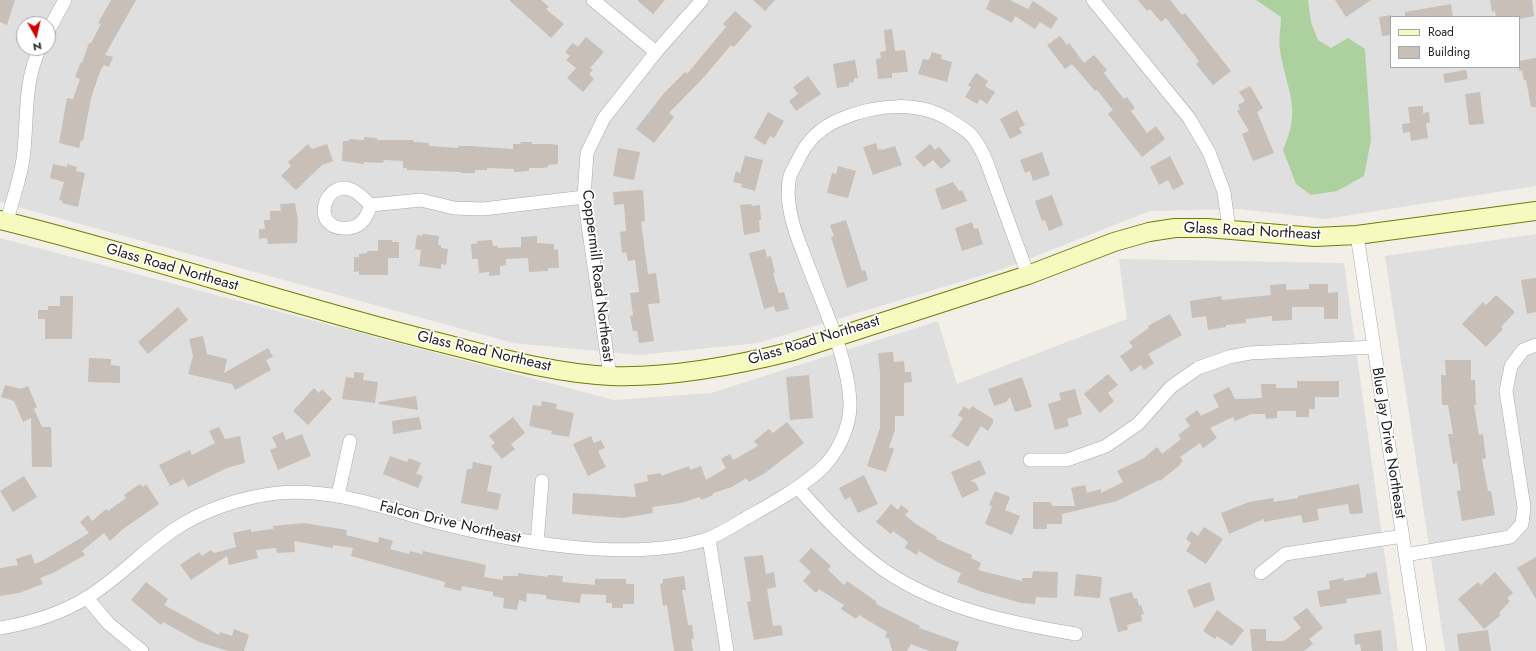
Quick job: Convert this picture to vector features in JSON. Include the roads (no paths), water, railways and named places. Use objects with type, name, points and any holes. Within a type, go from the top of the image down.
[{"type":"street","points":[[56,16],[65,0]]},
{"type":"street","points":[[593,0],[656,52]]},
{"type":"street","name":"Coppermill Road Northeast","points":[[610,376],[584,197],[587,153],[604,118],[656,52],[702,0]]},
{"type":"street","points":[[1093,0],[1189,118],[1205,145],[1224,192],[1229,229]]},
{"type":"street","points":[[4,220],[23,160],[27,94],[36,56]]},
{"type":"street","name":"Falcon Drive Northeast","points":[[0,628],[24,624],[87,598],[116,577],[177,527],[213,509],[250,498],[278,493],[307,492],[338,495],[469,530],[537,543],[634,549],[675,547],[709,538],[798,488],[822,469],[835,453],[846,430],[851,406],[847,376],[835,336],[799,242],[790,211],[790,178],[806,143],[820,131],[839,119],[869,111],[899,106],[921,107],[940,114],[971,134],[988,165],[1028,275]]},
{"type":"street","points":[[371,205],[421,200],[454,208],[483,209],[584,197]]},
{"type":"street","name":"Glass Road Northeast","points":[[4,220],[409,334],[524,364],[610,376],[649,375],[696,370],[753,361],[793,351],[835,336],[1028,275],[1114,242],[1149,232],[1175,228],[1229,229],[1269,234],[1315,237],[1357,235],[1536,211]]},
{"type":"street","name":"Blue Jay Drive Northeast","points":[[1357,235],[1420,651]]},
{"type":"street","points":[[1405,555],[1510,537],[1522,524],[1524,507],[1506,391],[1511,366],[1524,350],[1536,345]]},
{"type":"street","points":[[1030,460],[1067,460],[1106,446],[1138,424],[1171,387],[1198,368],[1229,356],[1250,353],[1374,347]]},
{"type":"street","points":[[338,495],[350,441]]},
{"type":"street","points":[[537,543],[542,481]]},
{"type":"street","points":[[798,488],[840,534],[884,570],[931,595],[975,612],[1019,625],[1076,634]]},
{"type":"street","points":[[1261,573],[1285,554],[1403,536]]},
{"type":"street","points":[[709,538],[727,651]]},
{"type":"street","points":[[87,598],[109,624],[142,651]]}]
